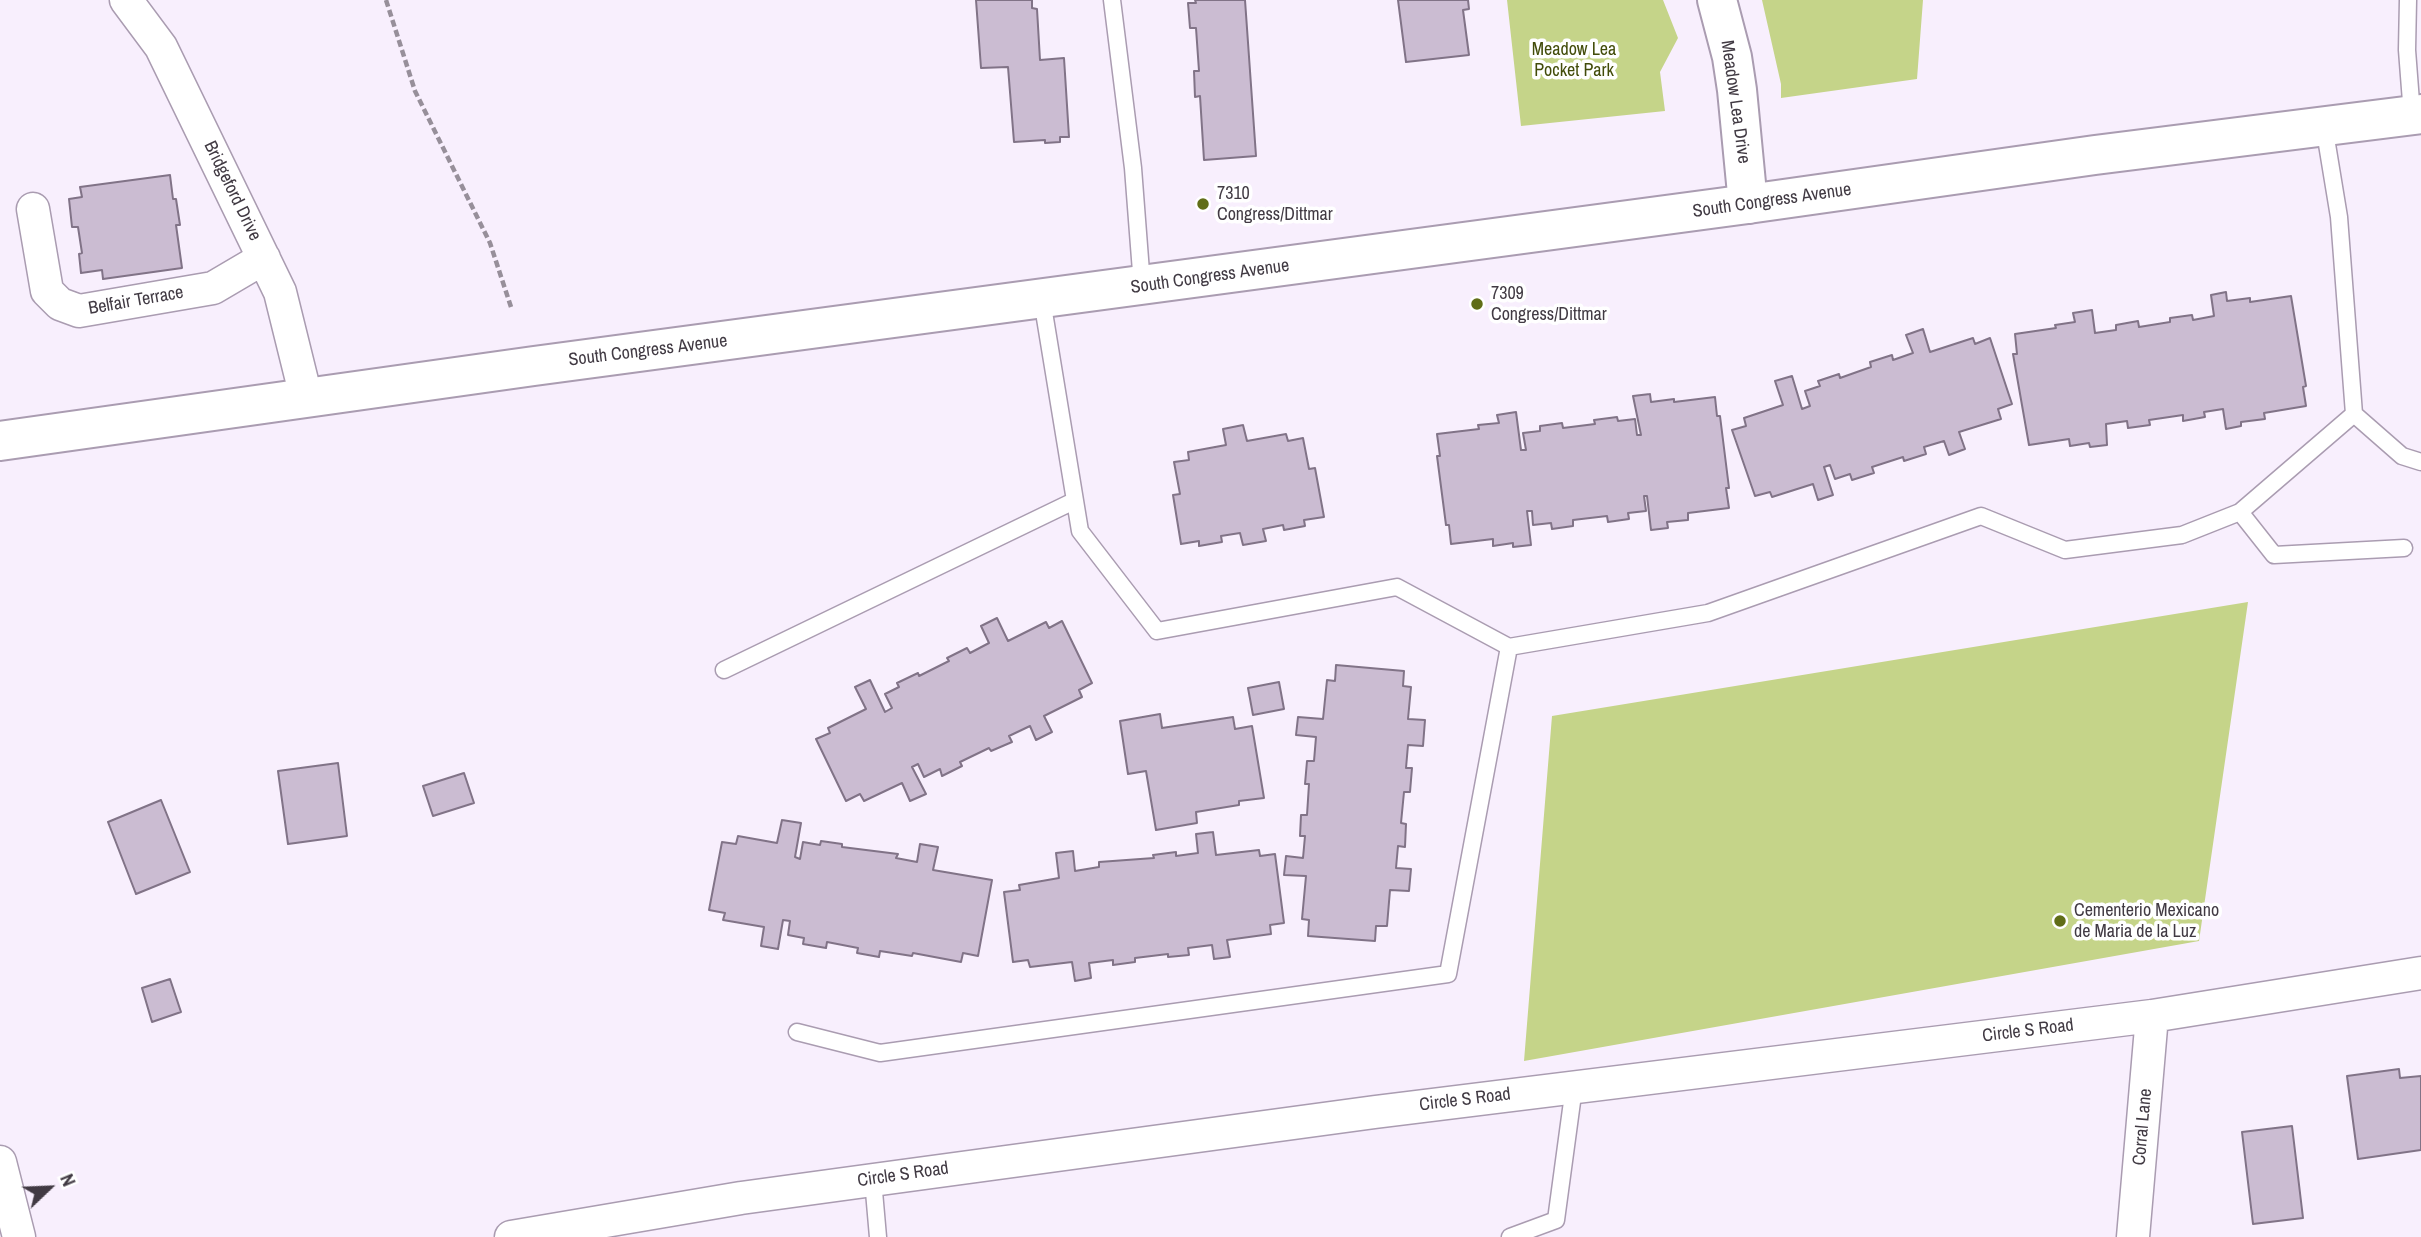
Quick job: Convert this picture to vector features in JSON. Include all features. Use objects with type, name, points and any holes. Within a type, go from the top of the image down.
[{"type":"main road","name":"Meadow Lea Drive","points":[[1717,0],[1732,57],[1748,204]]},
{"type":"main road","name":"South Congress Avenue","points":[[0,441],[306,397],[2416,114]]},
{"type":"street","name":"Bridgeford Drive","points":[[126,0],[161,47],[280,292],[306,397]]},
{"type":"street","name":"Belfair Terrace","points":[[33,209],[47,291],[60,304],[79,311],[213,288],[264,258]]},
{"type":"street","name":"Circle S Road","points":[[511,1237],[741,1198],[1574,1087],[2152,1016],[2421,973]]},
{"type":"street","name":"Corral Lane","points":[[2133,1237],[2152,1016]]},
{"type":"street","points":[[0,1162],[19,1237]]},
{"type":"lane","points":[[1112,0],[1133,168],[1142,285]]},
{"type":"lane","points":[[2408,0],[2407,50],[2416,114]]},
{"type":"lane","points":[[2324,126],[2339,217],[2354,414],[2402,456],[2421,462]]},
{"type":"lane","points":[[1042,300],[1080,531],[1157,631],[1397,587],[1509,647],[1708,613],[1981,516],[2065,550],[2182,534],[2240,512],[2354,414]]},
{"type":"lane","points":[[724,670],[1074,501]]},
{"type":"lane","points":[[2240,512],[2274,555],[2404,548]]},
{"type":"lane","points":[[797,1032],[880,1054],[1448,974],[1509,647]]},
{"type":"lane","points":[[1510,1237],[1556,1220],[1574,1087]]},
{"type":"lane","points":[[873,1180],[878,1237]]},
{"type":"path","points":[[386,0],[415,91],[490,243],[511,307]]},
{"type":"green space","name":"Meadow Lea Pocket Park","points":[[1507,0],[1663,0],[1678,38],[1660,72],[1665,111],[1521,126]]},
{"type":"green space","points":[[1762,0],[1923,0],[1917,79],[1781,98],[1781,84]]},
{"type":"green space","points":[[2248,602],[2199,941],[1524,1061],[1552,716]]},
{"type":"building","points":[[976,0],[1032,0],[1032,8],[1037,9],[1040,60],[1064,58],[1069,137],[1060,137],[1060,142],[1014,142],[1008,67],[981,68]]},
{"type":"building","points":[[1195,0],[1245,0],[1256,156],[1204,160],[1200,96],[1195,97],[1194,71],[1199,71],[1196,28],[1190,28],[1188,3],[1196,3]]},
{"type":"building","points":[[1398,0],[1468,0],[1469,9],[1463,10],[1469,55],[1406,62]]},
{"type":"building","points":[[170,175],[180,225],[176,225],[182,268],[103,279],[102,270],[81,273],[79,254],[82,253],[78,227],[72,227],[69,199],[82,197],[80,187]]},
{"type":"building","points":[[2226,292],[2227,301],[2250,298],[2250,302],[2291,296],[2306,386],[2303,387],[2306,406],[2264,413],[2265,419],[2241,422],[2241,426],[2226,429],[2223,409],[2204,412],[2205,417],[2183,421],[2183,415],[2149,420],[2150,425],[2128,428],[2127,421],[2106,424],[2107,445],[2090,447],[2089,443],[2070,446],[2069,439],[2029,445],[2013,354],[2017,354],[2015,334],[2056,328],[2055,325],[2075,322],[2073,313],[2092,310],[2095,333],[2116,330],[2116,325],[2138,321],[2139,327],[2170,322],[2170,318],[2192,315],[2193,320],[2214,316],[2211,295]]},
{"type":"building","points":[[1923,329],[1930,352],[1973,338],[1975,344],[1990,338],[2012,404],[1998,409],[2001,419],[1959,432],[1965,449],[1949,455],[1944,441],[1924,447],[1926,454],[1904,461],[1903,457],[1872,467],[1874,473],[1852,480],[1850,474],[1835,479],[1830,465],[1824,467],[1833,495],[1818,500],[1813,484],[1772,497],[1770,492],[1755,496],[1732,430],[1746,426],[1744,418],[1783,405],[1775,381],[1792,376],[1802,409],[1810,406],[1805,391],[1820,386],[1818,381],[1839,374],[1840,378],[1871,367],[1870,362],[1892,355],[1893,360],[1913,353],[1906,335]]},
{"type":"building","points":[[1650,394],[1651,402],[1715,397],[1717,416],[1720,416],[1729,508],[1688,513],[1688,520],[1667,522],[1668,528],[1651,530],[1647,496],[1644,496],[1646,511],[1628,513],[1629,519],[1608,522],[1607,516],[1573,520],[1573,526],[1552,529],[1551,523],[1533,525],[1532,511],[1527,511],[1531,545],[1513,547],[1513,543],[1493,546],[1493,539],[1451,544],[1437,456],[1440,456],[1437,434],[1479,429],[1478,425],[1499,423],[1497,415],[1516,412],[1521,450],[1526,450],[1523,433],[1540,431],[1540,426],[1562,423],[1563,428],[1595,424],[1594,420],[1617,417],[1618,421],[1635,419],[1637,435],[1641,435],[1633,396]]},
{"type":"building","points":[[1243,425],[1247,441],[1286,434],[1288,441],[1303,438],[1309,469],[1315,468],[1324,517],[1304,520],[1305,526],[1284,530],[1283,525],[1263,529],[1266,541],[1243,545],[1240,533],[1221,536],[1222,542],[1199,546],[1199,541],[1181,544],[1173,495],[1180,494],[1174,462],[1189,460],[1188,452],[1226,445],[1223,429]]},
{"type":"building","points":[[997,618],[1008,641],[1046,622],[1049,628],[1062,621],[1092,683],[1079,690],[1082,697],[1044,716],[1052,732],[1036,740],[1030,726],[1009,736],[1012,742],[991,751],[989,748],[960,762],[962,766],[942,776],[940,769],[924,777],[918,764],[912,767],[926,794],[910,801],[902,783],[864,801],[860,794],[846,801],[816,739],[830,733],[828,728],[866,709],[855,687],[870,680],[885,712],[892,708],[885,694],[899,687],[897,683],[918,673],[919,676],[949,661],[947,658],[967,648],[970,653],[989,643],[981,626]]},
{"type":"building","points":[[1336,665],[1404,671],[1403,686],[1411,687],[1408,719],[1425,720],[1423,746],[1408,745],[1406,768],[1412,768],[1410,792],[1404,792],[1401,823],[1406,824],[1405,847],[1398,846],[1396,868],[1411,869],[1409,891],[1390,890],[1387,926],[1376,926],[1375,941],[1308,936],[1309,920],[1302,919],[1306,876],[1284,875],[1286,856],[1303,858],[1305,836],[1300,836],[1301,815],[1307,815],[1307,761],[1314,761],[1316,737],[1296,735],[1298,717],[1323,719],[1327,680],[1335,681]]},
{"type":"building","points":[[1279,682],[1284,709],[1253,715],[1248,688]]},
{"type":"building","points":[[1160,714],[1162,728],[1233,717],[1235,729],[1252,726],[1264,798],[1239,801],[1239,805],[1196,812],[1197,823],[1156,830],[1146,771],[1128,774],[1120,721]]},
{"type":"building","points":[[338,763],[347,836],[288,844],[278,771]]},
{"type":"building","points":[[464,773],[474,803],[433,816],[423,786]]},
{"type":"building","points":[[161,800],[190,872],[136,894],[108,822]]},
{"type":"building","points":[[782,820],[801,823],[795,857],[800,859],[803,842],[820,845],[821,841],[842,844],[842,847],[898,854],[896,858],[917,862],[920,844],[938,847],[933,870],[992,880],[978,956],[963,953],[961,962],[913,953],[912,956],[880,951],[879,957],[857,953],[858,948],[827,942],[826,948],[803,944],[804,938],[788,935],[790,921],[783,920],[778,949],[761,946],[764,927],[723,920],[725,913],[709,910],[722,842],[736,844],[738,836],[777,843]]},
{"type":"building","points":[[1213,832],[1216,855],[1259,850],[1260,856],[1275,854],[1284,923],[1270,925],[1271,934],[1227,940],[1230,957],[1214,959],[1212,945],[1188,948],[1189,955],[1168,957],[1168,954],[1135,958],[1135,962],[1113,965],[1113,960],[1089,963],[1091,978],[1075,981],[1072,962],[1030,967],[1028,960],[1013,962],[1004,892],[1020,890],[1019,885],[1059,878],[1056,853],[1073,851],[1075,871],[1099,867],[1099,862],[1154,858],[1153,855],[1176,852],[1176,856],[1198,853],[1196,834]]},
{"type":"building","points":[[170,979],[181,1012],[152,1022],[142,988]]},
{"type":"building","points":[[2399,1069],[2400,1078],[2421,1076],[2421,1150],[2358,1159],[2347,1076]]},
{"type":"building","points":[[2292,1126],[2303,1218],[2253,1224],[2242,1132]]},
{"type":"place","name":"7310 Congress/Dittmar","points":[[1203,204]]},
{"type":"place","name":"7309 Congress/Dittmar","points":[[1477,304]]},
{"type":"place","name":"Cementerio Mexicano de Maria de la Luz","points":[[2060,921]]}]
